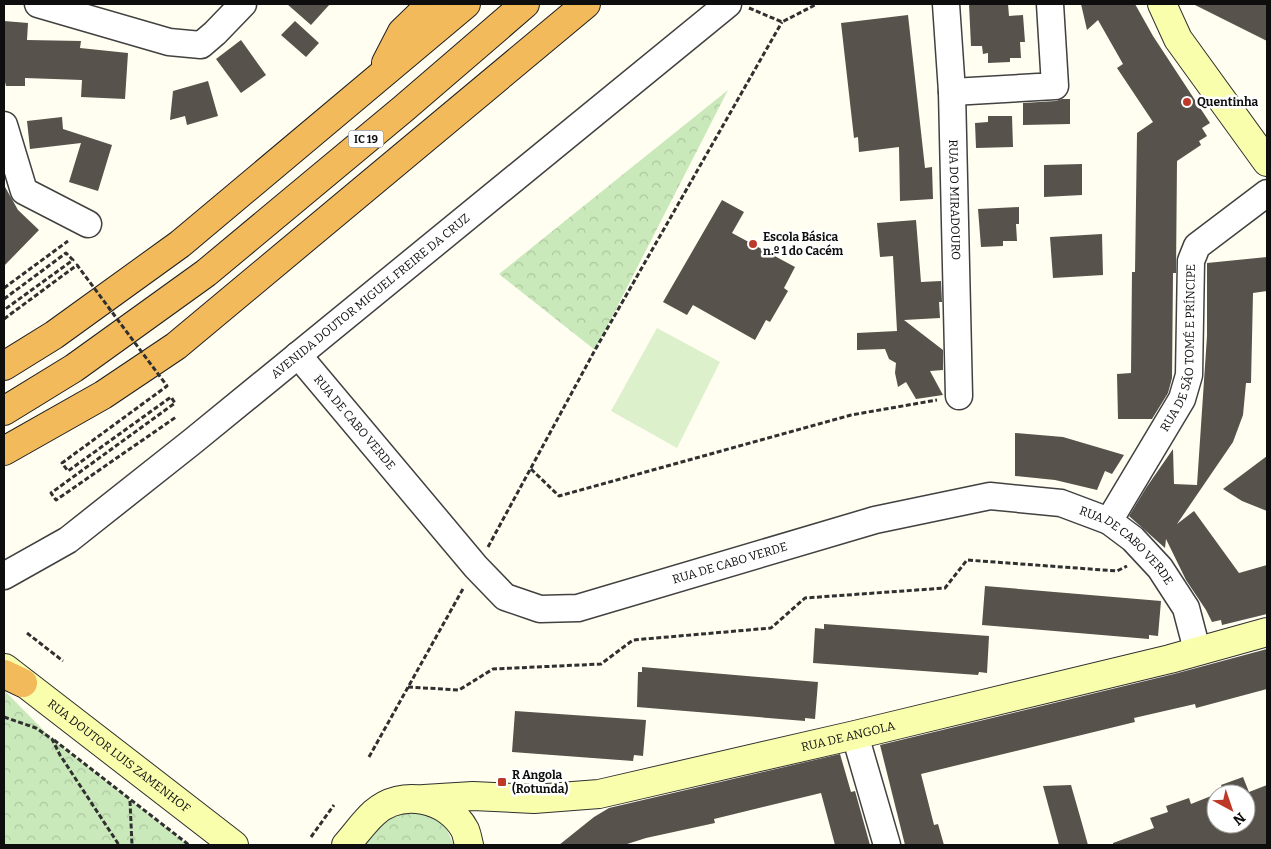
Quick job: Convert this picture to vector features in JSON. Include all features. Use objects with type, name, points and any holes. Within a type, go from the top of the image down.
[{"type":"highway","points":[[378,78],[402,32],[431,4]]},
{"type":"highway","points":[[4,366],[54,336],[180,244],[466,4]]},
{"type":"highway","name":"IC 19","points":[[4,411],[74,368],[206,273],[403,109],[525,4]]},
{"type":"highway","points":[[4,451],[103,394],[176,346],[586,4]]},
{"type":"street","points":[[38,4],[169,42],[201,45],[243,4]]},
{"type":"street","name":"RUA DO MIRADOURO","points":[[946,4],[952,92],[959,396]]},
{"type":"street","points":[[952,92],[1055,86],[1050,4]]},
{"type":"street","points":[[1162,4],[1178,39],[1267,162]]},
{"type":"street","name":"AVENIDA DOUTOR MIGUEL FREIRE DA CRUZ","points":[[4,576],[68,540],[738,6]]},
{"type":"street","points":[[4,125],[24,191],[81,230]]},
{"type":"street","name":"RUA DE SÃO TOMÉ E PRÍNCIPE","points":[[1109,521],[1182,399],[1189,375],[1191,261],[1197,246],[1267,193]]},
{"type":"street","name":"RUA DE CABO VERDE","points":[[298,355],[476,567],[505,597],[540,608],[578,608],[875,520],[990,496],[1061,503],[1109,521],[1133,539],[1160,568],[1186,608],[1197,650]]},
{"type":"street","name":"RUA DE ANGOLA","points":[[346,845],[375,812],[390,803],[407,798],[424,799],[473,796],[534,799],[598,794],[855,735],[1170,659],[1267,632]]},
{"type":"street","name":"RUA DOUTOR LUIS ZAMENHOF","points":[[10,675],[234,845]]},
{"type":"street","points":[[855,735],[887,845]]},
{"type":"street","points":[[424,799],[443,808],[454,818],[464,830],[469,845]]},
{"type":"path","points":[[486,550],[595,350],[782,22],[817,4]]},
{"type":"path","points":[[738,6],[782,22]]},
{"type":"path","points":[[4,288],[81,230]]},
{"type":"path","points":[[4,299],[66,253],[73,260],[4,310]]},
{"type":"path","points":[[4,319],[77,265],[167,386],[62,463],[68,471],[171,397],[175,403],[51,493],[56,500],[176,417]]},
{"type":"path","points":[[531,469],[559,496],[851,415],[959,396]]},
{"type":"path","points":[[408,687],[458,690],[494,669],[602,664],[633,640],[771,628],[805,598],[945,588],[967,560],[1117,572],[1146,553]]},
{"type":"path","points":[[369,757],[465,584]]},
{"type":"path","points":[[27,633],[63,661]]},
{"type":"path","points":[[4,717],[36,728],[52,739],[189,845]]},
{"type":"path","points":[[52,739],[60,755],[119,845]]},
{"type":"path","points":[[130,801],[132,845]]},
{"type":"path","points":[[311,837],[334,805]]},
{"type":"green space","points":[[728,90],[595,350],[499,274]]},
{"type":"green space","points":[[657,328],[720,362],[677,448],[611,411]]},
{"type":"green space","points":[[4,690],[52,739],[188,845],[4,845]]},
{"type":"green space","points":[[401,812],[425,813],[445,826],[454,845],[361,845],[378,825]]},
{"type":"building","points":[[287,4],[330,4],[311,25]]},
{"type":"building","points":[[969,4],[1008,4],[1009,16],[1023,15],[1025,42],[1020,42],[1021,58],[1010,58],[1010,62],[988,63],[988,53],[983,54],[982,46],[971,46]]},
{"type":"building","points":[[1081,4],[1135,4],[1153,36],[1210,123],[1202,128],[1207,136],[1199,141],[1201,145],[1177,161],[1176,273],[1173,273],[1172,378],[1168,393],[1152,419],[1118,419],[1117,374],[1131,373],[1132,272],[1135,272],[1137,133],[1153,122],[1117,68],[1123,64],[1098,20],[1087,30]]},
{"type":"building","points":[[1193,4],[1267,4],[1267,41]]},
{"type":"building","points":[[908,15],[925,168],[932,167],[933,199],[900,201],[899,147],[859,152],[858,137],[854,138],[841,23]]},
{"type":"building","points":[[4,21],[28,23],[27,40],[81,41],[80,48],[128,53],[125,99],[81,97],[82,80],[25,78],[25,86],[6,86],[4,78]]},
{"type":"building","points":[[295,21],[319,43],[306,57],[281,35]]},
{"type":"building","points":[[241,40],[266,75],[241,93],[216,59]]},
{"type":"building","points":[[208,81],[218,116],[187,125],[185,116],[170,120],[173,91]]},
{"type":"building","points":[[1070,99],[1070,124],[1023,125],[1023,103]]},
{"type":"building","points":[[988,116],[1012,116],[1013,147],[976,148],[975,123],[988,122]]},
{"type":"building","points":[[62,117],[63,129],[112,145],[98,191],[69,182],[81,143],[30,149],[27,121]]},
{"type":"building","points":[[1082,164],[1082,195],[1044,197],[1044,165]]},
{"type":"building","points":[[4,185],[18,210],[39,230],[4,266]]},
{"type":"building","points":[[722,200],[744,212],[732,233],[795,267],[784,288],[788,291],[770,322],[766,320],[755,340],[693,305],[687,315],[663,302]]},
{"type":"building","points":[[1019,207],[1019,224],[1016,224],[1017,241],[1003,241],[1003,246],[981,247],[978,209]]},
{"type":"building","points":[[916,220],[921,282],[941,281],[942,302],[939,302],[940,318],[904,320],[943,350],[943,370],[930,371],[943,395],[916,399],[906,382],[898,387],[895,373],[896,363],[889,359],[885,349],[857,350],[857,333],[897,331],[893,256],[880,257],[877,223]]},
{"type":"building","points":[[1102,234],[1103,275],[1053,278],[1050,237]]},
{"type":"building","points":[[1267,257],[1267,291],[1253,293],[1251,383],[1246,383],[1243,415],[1233,442],[1177,524],[1194,511],[1239,573],[1267,565],[1267,614],[1222,625],[1221,620],[1212,622],[1186,580],[1166,539],[1165,548],[1129,516],[1173,449],[1174,484],[1197,485],[1207,336],[1207,263]]},
{"type":"building","points":[[1015,433],[1063,437],[1124,455],[1112,474],[1105,471],[1097,490],[1055,480],[1015,476]]},
{"type":"building","points":[[1267,456],[1267,511],[1242,501],[1223,489]]},
{"type":"building","points":[[985,586],[1161,601],[1158,636],[1149,635],[1149,639],[982,625]]},
{"type":"building","points":[[824,624],[989,636],[987,673],[979,672],[978,675],[813,663],[815,628],[824,629]]},
{"type":"building","points":[[1267,649],[1267,689],[1196,708],[1195,704],[1134,718],[1135,722],[921,774],[934,825],[938,824],[944,845],[905,845],[880,745],[1174,674]]},
{"type":"building","points":[[642,667],[818,682],[815,719],[805,718],[805,721],[637,707],[638,672],[642,672]]},
{"type":"building","points":[[515,711],[646,720],[643,756],[634,755],[633,761],[512,752]]},
{"type":"building","points":[[840,754],[851,792],[855,791],[870,845],[835,845],[821,793],[714,819],[715,823],[646,838],[624,845],[559,845],[594,817],[609,808]]},
{"type":"building","points":[[1243,777],[1246,784],[1224,784]]},
{"type":"building","points":[[1071,785],[1088,845],[1059,845],[1043,786]]},
{"type":"building","points":[[1267,785],[1267,845],[1113,845],[1113,843],[1154,828],[1150,818],[1168,812],[1166,806],[1189,798],[1191,804],[1206,798],[1206,834],[1256,834],[1256,789]]},
{"type":"place","name":"Quentinha","points":[[1187,102]]},
{"type":"place","name":"Escola Básica n.º 1 do Cacém","points":[[753,244]]},
{"type":"place","name":"R Angola (Rotunda)","points":[[502,782]]}]
